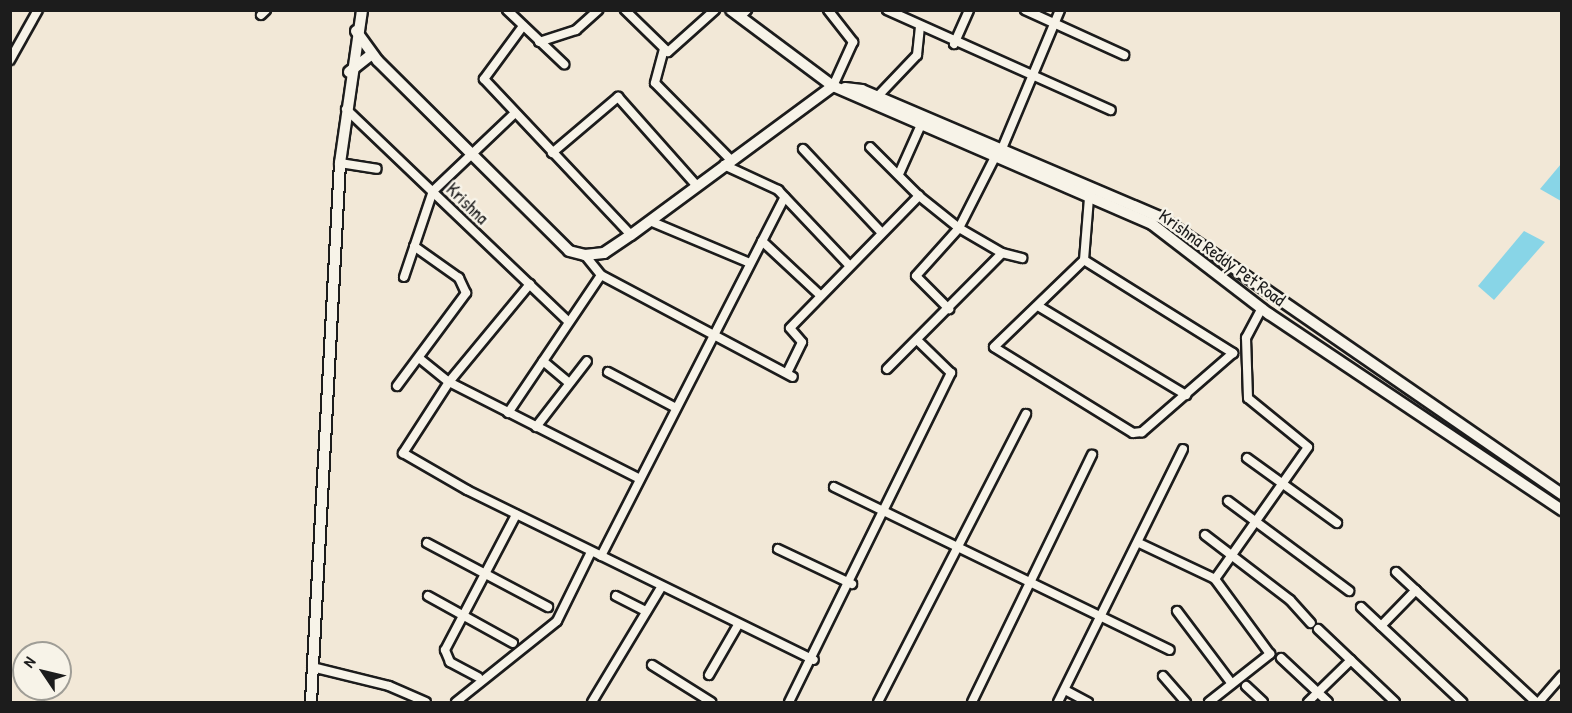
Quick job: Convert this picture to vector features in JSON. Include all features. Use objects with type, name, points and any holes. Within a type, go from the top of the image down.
[{"type":"main road","points":[[311,702],[340,163],[349,72],[362,10]]},
{"type":"main road","name":"Krishna Reddy Pet Road","points":[[740,12],[833,86],[920,127],[1160,217],[1562,494]]},
{"type":"main road","points":[[356,31],[372,54],[569,251],[585,255],[604,253],[631,236],[833,86]]},
{"type":"main road","points":[[349,72],[372,54]]},
{"type":"main road","name":"Krishna Reddy Pet Road","points":[[833,86],[877,97],[1089,198],[1152,224],[1262,308],[1562,510]]},
{"type":"street","points":[[10,60],[38,10]]},
{"type":"street","points":[[507,10],[564,64]]},
{"type":"street","points":[[539,42],[576,30],[598,10]]},
{"type":"street","points":[[625,10],[668,52],[715,10]]},
{"type":"street","points":[[828,10],[853,42],[833,86]]},
{"type":"street","points":[[887,10],[954,44],[1111,110]]},
{"type":"street","points":[[954,44],[969,10]]},
{"type":"street","points":[[1025,10],[1124,55]]},
{"type":"street","points":[[949,309],[916,276],[959,228],[998,155],[1060,10]]},
{"type":"street","points":[[523,26],[484,79],[631,236]]},
{"type":"street","points":[[877,97],[916,55],[920,28]]},
{"type":"street","points":[[664,49],[655,83],[727,163],[785,197],[849,265]]},
{"type":"street","points":[[552,153],[618,97],[697,186]]},
{"type":"street","name":"Krishna","points":[[345,108],[569,322]]},
{"type":"street","points":[[404,277],[433,191],[470,152],[515,113]]},
{"type":"street","points":[[899,174],[920,127]]},
{"type":"street","points":[[870,147],[919,196],[959,228],[1002,253],[1022,258]]},
{"type":"street","points":[[803,148],[881,232]]},
{"type":"street","points":[[340,163],[377,169]]},
{"type":"street","points":[[585,255],[601,275],[790,375],[802,342],[790,328],[881,232],[919,196]]},
{"type":"street","points":[[601,556],[785,197]]},
{"type":"street","points":[[1083,260],[1231,349],[1231,357],[1142,432],[1133,433],[997,352],[996,341],[1038,306],[1083,260],[1089,198]]},
{"type":"street","points":[[650,221],[750,263]]},
{"type":"street","points":[[762,241],[820,295]]},
{"type":"street","points":[[397,386],[466,293],[459,278],[414,246]]},
{"type":"street","points":[[887,369],[1002,253]]},
{"type":"street","points":[[508,413],[601,275]]},
{"type":"street","points":[[530,284],[449,382],[403,453],[516,515],[814,660]]},
{"type":"street","points":[[1038,306],[1186,395]]},
{"type":"street","points":[[1215,579],[1308,447],[1248,398],[1246,338],[1262,308]]},
{"type":"street","points":[[789,702],[814,660],[852,584],[951,372],[918,340]]},
{"type":"street","points":[[419,358],[449,382],[640,479]]},
{"type":"street","points":[[543,361],[569,383]]},
{"type":"street","points":[[536,427],[587,361]]},
{"type":"street","points":[[608,372],[676,408]]},
{"type":"street","points":[[878,702],[955,544],[1026,414]]},
{"type":"street","points":[[1058,702],[1184,448]]},
{"type":"street","points":[[972,702],[1029,580],[1092,455]]},
{"type":"street","points":[[1247,458],[1337,523]]},
{"type":"street","points":[[834,487],[888,510],[1169,650]]},
{"type":"street","points":[[1228,501],[1349,591]]},
{"type":"street","points":[[478,677],[445,656],[463,616],[516,515]]},
{"type":"street","points":[[1205,535],[1233,554],[1395,702]]},
{"type":"street","points":[[427,543],[548,608]]},
{"type":"street","points":[[1138,543],[1215,579],[1270,651],[1209,702]]},
{"type":"street","points":[[778,549],[852,584]]},
{"type":"street","points":[[456,702],[557,621],[591,552]]},
{"type":"street","points":[[1396,572],[1537,702],[1562,676]]},
{"type":"street","points":[[592,702],[662,586]]},
{"type":"street","points":[[1381,626],[1416,590]]},
{"type":"street","points":[[428,596],[513,643]]},
{"type":"street","points":[[616,596],[646,612]]},
{"type":"street","points":[[1361,607],[1461,702]]},
{"type":"street","points":[[1177,610],[1232,684]]},
{"type":"street","points":[[709,675],[738,625]]},
{"type":"street","points":[[1281,658],[1328,702]]},
{"type":"street","points":[[1308,702],[1351,660]]},
{"type":"street","points":[[652,665],[711,702]]},
{"type":"street","points":[[312,668],[388,686],[426,702]]},
{"type":"street","points":[[1163,676],[1186,702]]},
{"type":"street","points":[[1245,686],[1263,702]]},
{"type":"street","points":[[1065,690],[1088,702]]},
{"type":"water","points":[[1561,164],[1561,201],[1540,189]]},
{"type":"water","points":[[1524,231],[1545,242],[1494,300],[1478,286]]}]
